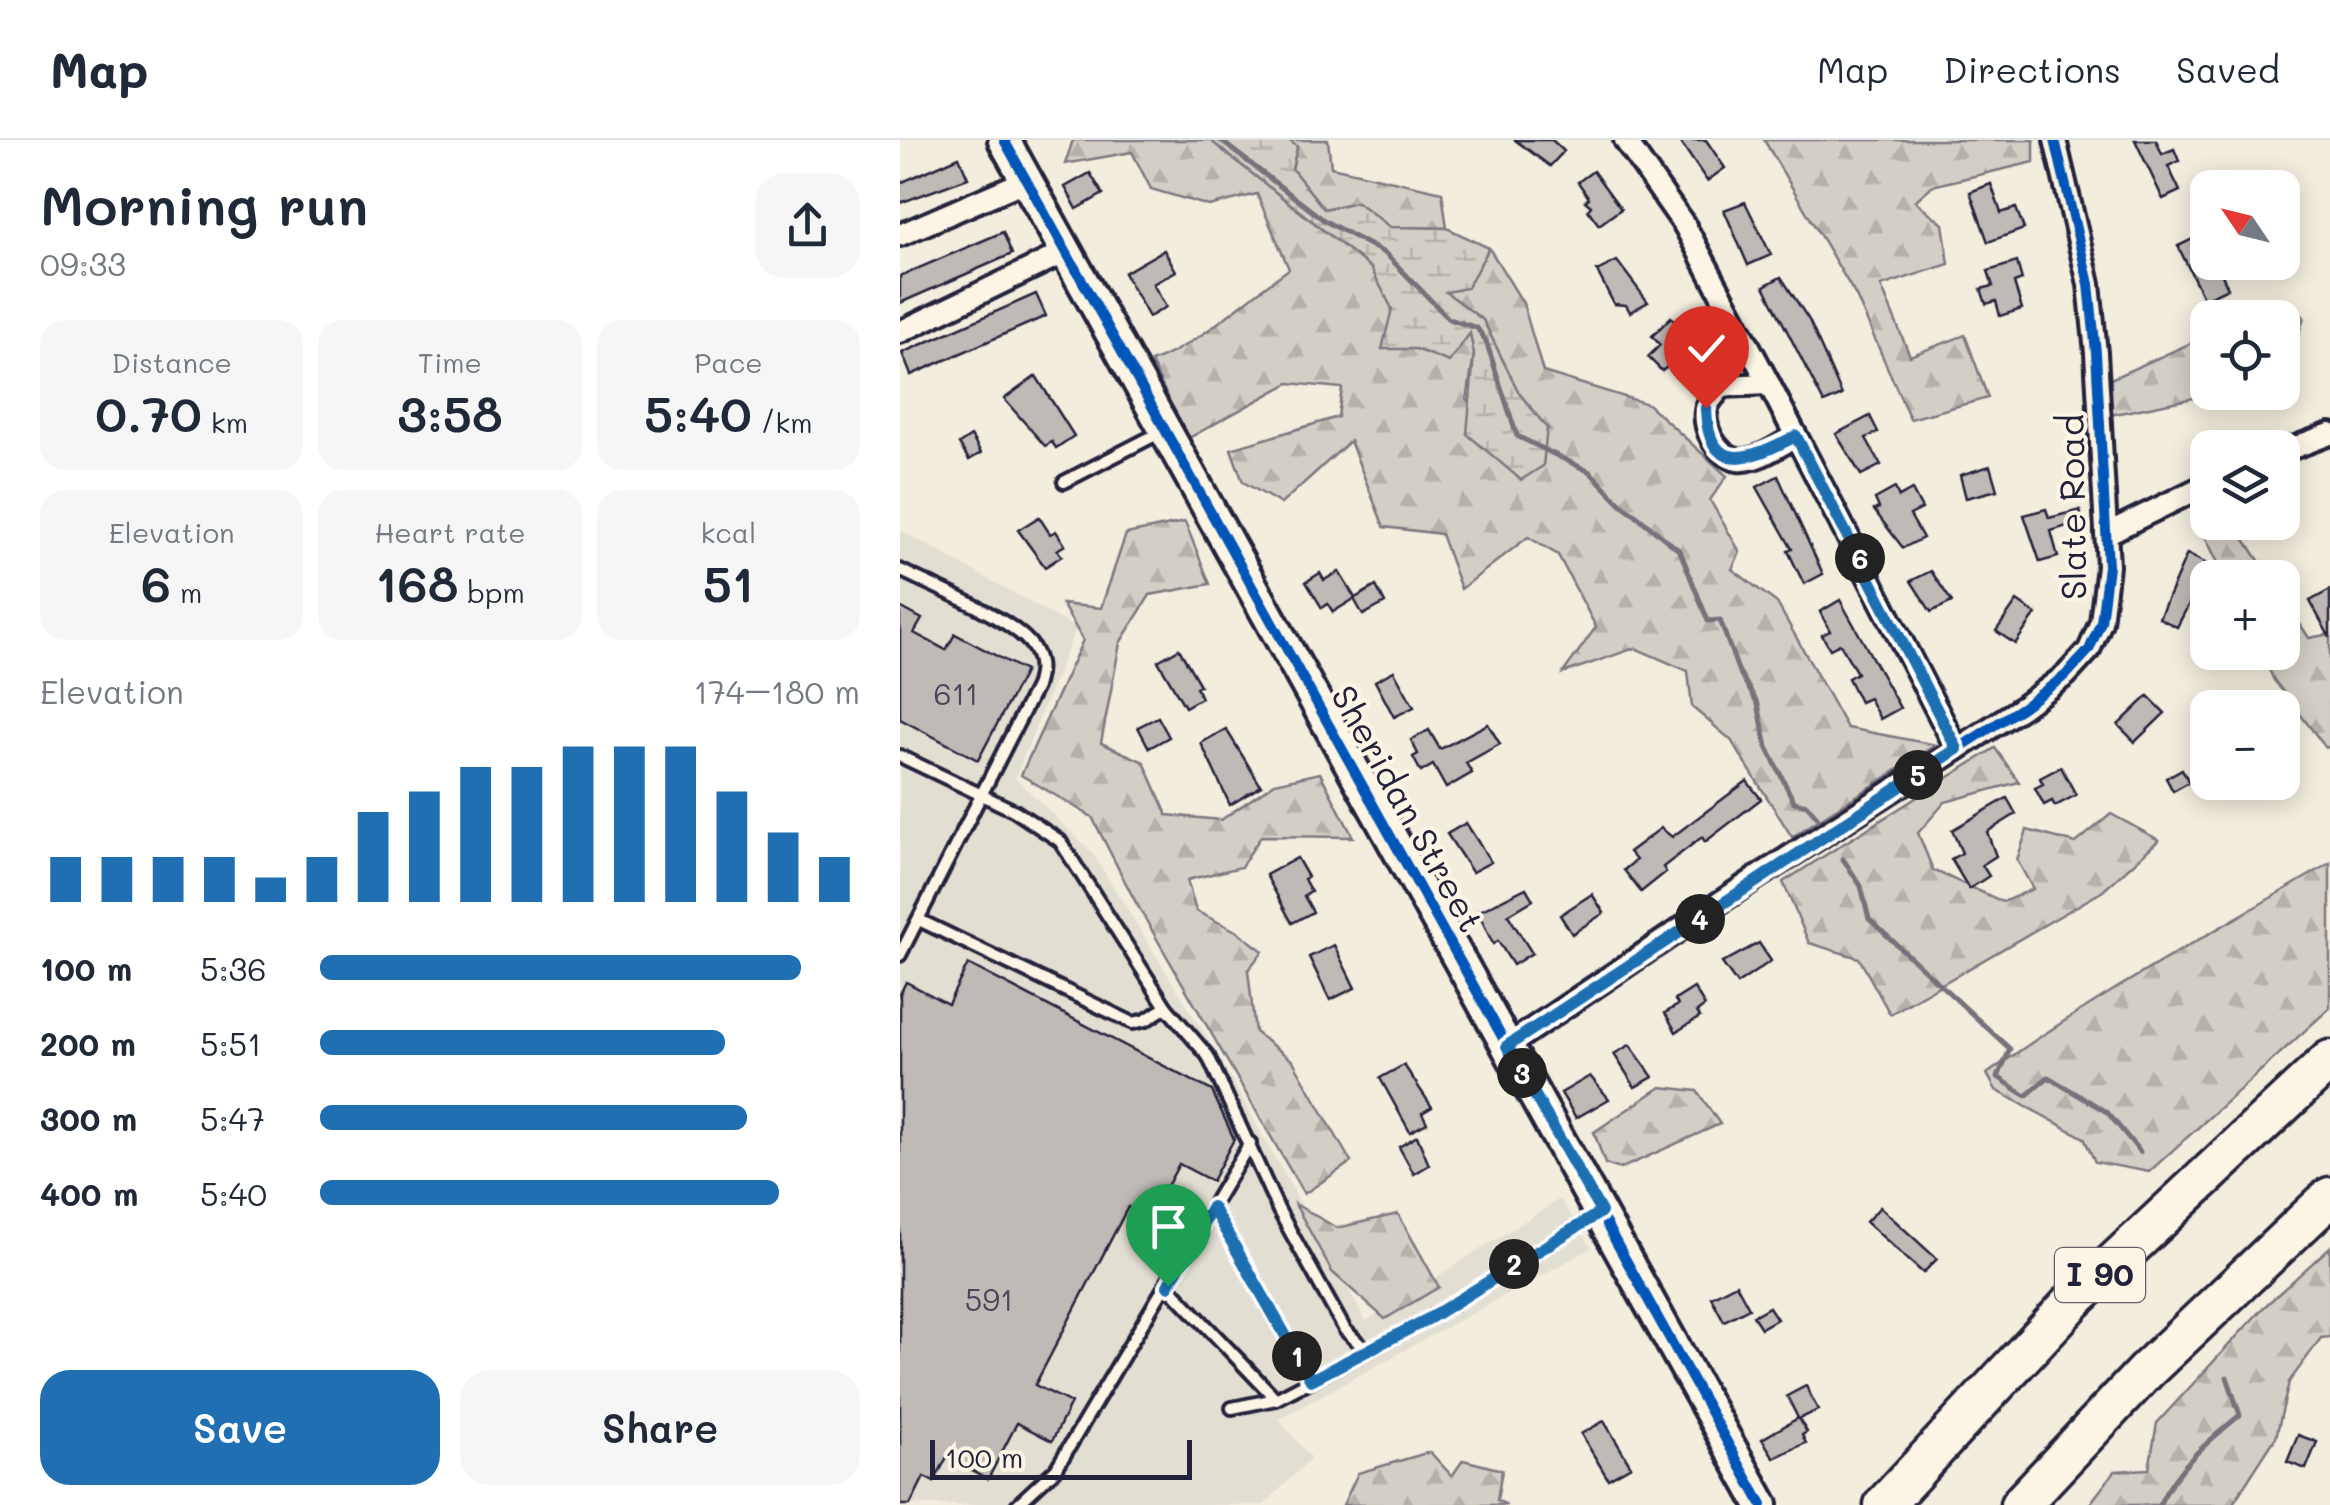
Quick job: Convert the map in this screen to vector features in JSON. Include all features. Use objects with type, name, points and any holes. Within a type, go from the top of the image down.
[{"type":"highway","name":"I 90","points":[[1884,1505],[2087,1288],[2330,1060]]},
{"type":"highway","name":"I 90","points":[[2020,1505],[2146,1371],[2330,1197]]},
{"type":"street","name":"Sheridan Street","points":[[1004,140],[1762,1505]]},
{"type":"street","points":[[1625,140],[1685,226],[1957,749]]},
{"type":"street","name":"Slate Road","points":[[1507,1046],[2024,707],[2066,675],[2089,650],[2101,622],[2106,534],[2090,284],[2055,140]]},
{"type":"street","points":[[900,236],[1027,180]]},
{"type":"street","points":[[900,332],[1064,252]]},
{"type":"street","points":[[1769,384],[1722,386],[1706,408],[1707,428],[1719,451],[1737,460],[1755,457],[1796,436]]},
{"type":"street","points":[[2300,445],[2330,434]]},
{"type":"street","points":[[2106,534],[2190,493]]},
{"type":"lane","points":[[1064,482],[1164,430]]},
{"type":"lane","points":[[900,570],[1015,630],[1033,646],[1041,668],[1036,687],[900,955]]},
{"type":"lane","points":[[900,756],[1040,825],[1060,841],[1166,1007],[1208,1056],[1278,1211],[1345,1330],[1366,1350]]},
{"type":"lane","points":[[918,920],[1132,1023],[1146,1020],[1166,1007]]},
{"type":"lane","points":[[1017,1505],[1056,1469],[1250,1144]]},
{"type":"lane","points":[[1212,1207],[1311,1380]]},
{"type":"lane","points":[[1232,1408],[1276,1399],[1430,1318],[1601,1212]]},
{"type":"lane","points":[[1168,1286],[1276,1399]]},
{"type":"shaded area","points":[[900,530],[1076,628],[1015,778],[1092,852],[1219,1057],[1366,1321],[1560,1199],[1592,1248],[1279,1419],[1311,1458],[1264,1505],[900,1505]]},
{"type":"green space","points":[[1073,140],[1210,140],[1371,268],[1393,309],[1383,348],[1416,349],[1449,361],[1470,332],[1474,354],[1467,400],[1547,428],[1519,393],[1483,320],[1445,292],[1467,287],[1489,248],[1523,303],[1543,372],[1648,404],[1727,476],[1710,500],[1740,552],[1732,569],[1777,603],[1847,728],[1936,745],[1792,837],[1731,740],[1692,707],[1688,671],[1635,648],[1563,673],[1596,627],[1558,555],[1528,537],[1461,589],[1441,534],[1384,527],[1350,441],[1281,504],[1243,482],[1231,449],[1338,417],[1342,388],[1289,383],[1187,439],[1151,362],[1204,333],[1289,269],[1257,194],[1209,206],[1151,189],[1132,152],[1065,164]]},
{"type":"green space","points":[[1210,140],[1289,140],[1297,147],[1292,169],[1324,209],[1357,202],[1390,227],[1447,228],[1489,248],[1467,288],[1446,292],[1483,320],[1519,393],[1547,428],[1543,466],[1521,480],[1467,434],[1474,354],[1470,333],[1449,362],[1416,349],[1382,349],[1392,309],[1371,268]]},
{"type":"green space","points":[[1289,140],[1328,140],[1331,167],[1442,192],[1447,228],[1390,227],[1357,202],[1324,209],[1292,169],[1297,148]]},
{"type":"green space","points":[[1764,140],[2034,140],[2034,162],[1932,186],[1915,201],[1943,224],[1949,264],[1881,286],[1910,356],[1965,335],[1988,398],[1910,419],[1856,296]]},
{"type":"green space","points":[[2190,344],[2190,399],[2110,415],[2106,381]]},
{"type":"green space","points":[[1185,522],[1210,584],[1150,595],[1120,643],[1101,743],[1144,762],[1167,815],[1221,820],[1275,783],[1320,773],[1353,837],[1261,836],[1241,867],[1187,880],[1196,911],[1238,932],[1263,951],[1248,970],[1255,1032],[1293,1061],[1351,1162],[1304,1194],[1135,901],[1092,817],[1021,775],[1083,640],[1062,604],[1101,608],[1126,534]]},
{"type":"green space","points":[[2207,540],[2245,540],[2259,560],[2217,560]]},
{"type":"green space","points":[[2300,624],[2309,638],[2330,634],[2330,746],[2326,748],[2300,714],[2300,690],[2282,690],[2269,670],[2300,670]]},
{"type":"green space","points":[[1995,748],[2019,782],[1945,802],[1918,833],[1933,870],[2003,902],[2033,889],[2017,860],[2027,830],[2076,843],[2111,814],[2159,840],[2103,891],[1890,1014],[1859,958],[1809,943],[1783,882]]},
{"type":"green space","points":[[2330,863],[2330,1008],[2149,1172],[2095,1162],[2084,1138],[1996,1090],[1987,1074],[2028,1045]]},
{"type":"green space","points":[[1661,1087],[1697,1091],[1720,1124],[1620,1169],[1605,1164],[1594,1132]]},
{"type":"green space","points":[[1295,1204],[1337,1228],[1398,1214],[1439,1287],[1385,1319],[1332,1272]]},
{"type":"green space","points":[[2330,1247],[2330,1337],[2321,1338],[2289,1382],[2276,1437],[2232,1505],[2089,1505],[2115,1471],[2149,1469],[2157,1423],[2263,1308]]},
{"type":"green space","points":[[1430,1452],[1452,1476],[1463,1460],[1502,1470],[1497,1500],[1507,1505],[1343,1505],[1358,1473]]},
{"type":"building","points":[[1515,140],[1552,140],[1564,151],[1550,166]]},
{"type":"building","points":[[1679,140],[1706,140],[1725,168],[1707,181]]},
{"type":"building","points":[[2135,140],[2156,140],[2162,154],[2174,149],[2179,161],[2168,166],[2180,191],[2163,199]]},
{"type":"building","points":[[959,157],[968,178],[900,203],[900,183]]},
{"type":"building","points":[[1593,171],[1621,209],[1599,225],[1588,210],[1591,206],[1585,201],[1589,198],[1578,182]]},
{"type":"building","points":[[1090,173],[1103,194],[1077,209],[1065,187]]},
{"type":"building","points":[[1991,184],[2001,213],[2016,208],[2024,229],[1988,242],[1970,192]]},
{"type":"building","points":[[1745,202],[1771,255],[1748,265],[1724,210]]},
{"type":"building","points":[[1003,232],[1012,254],[900,303],[900,276]]},
{"type":"building","points":[[2190,240],[2190,270],[2178,246]]},
{"type":"building","points":[[1164,250],[1176,271],[1153,284],[1166,307],[1149,317],[1124,273]]},
{"type":"building","points":[[1617,261],[1648,302],[1630,312],[1626,305],[1614,304],[1597,271]]},
{"type":"building","points":[[2017,262],[2022,280],[2014,283],[2022,309],[2000,316],[1996,301],[1986,304],[1981,289],[1993,286],[1988,271]]},
{"type":"building","points":[[1781,277],[1809,320],[1842,395],[1824,403],[1764,286]]},
{"type":"building","points":[[2195,280],[2224,280],[2228,288],[2204,299]]},
{"type":"building","points":[[1036,294],[1046,316],[911,375],[902,353]]},
{"type":"building","points":[[1671,317],[1697,343],[1662,371],[1648,357],[1660,345],[1652,336]]},
{"type":"building","points":[[1036,376],[1074,436],[1056,448],[1052,442],[1045,446],[1004,399]]},
{"type":"building","points":[[1870,416],[1878,432],[1866,438],[1881,465],[1861,475],[1836,434]]},
{"type":"building","points":[[971,436],[981,453],[969,460],[959,444]]},
{"type":"building","points":[[1990,466],[1997,490],[1966,498],[1960,475]]},
{"type":"building","points":[[1778,476],[1823,574],[1804,584],[1788,551],[1792,549],[1757,487]]},
{"type":"building","points":[[1895,488],[1899,497],[1912,490],[1922,509],[1910,515],[1923,538],[1903,548],[1874,510],[1879,508],[1875,499]]},
{"type":"building","points":[[2046,509],[2049,518],[2080,510],[2083,521],[2051,531],[2058,557],[2040,562],[2024,515]]},
{"type":"building","points":[[1039,517],[1050,534],[1056,531],[1065,545],[1057,550],[1062,556],[1045,567],[1018,530]]},
{"type":"building","points":[[2187,554],[2199,560],[2190,560],[2190,602],[2177,627],[2159,618]]},
{"type":"building","points":[[1931,571],[1952,602],[1931,612],[1911,581]]},
{"type":"building","points":[[1339,572],[1355,598],[1376,586],[1385,603],[1363,615],[1354,599],[1333,612],[1328,604],[1322,608],[1306,582],[1320,573],[1324,580]]},
{"type":"building","points":[[2330,590],[2330,638],[2310,601]]},
{"type":"building","points":[[1840,600],[1900,708],[1880,719],[1869,698],[1860,702],[1848,678],[1857,673],[1840,644],[1830,649],[1822,635],[1830,631],[1820,612]]},
{"type":"building","points":[[2017,601],[2036,614],[2015,644],[1996,631]]},
{"type":"building","points":[[900,607],[922,619],[914,633],[946,650],[955,634],[1025,671],[978,760],[900,719]]},
{"type":"building","points":[[1179,649],[1200,685],[1196,687],[1201,698],[1185,707],[1158,661]]},
{"type":"building","points":[[1394,671],[1414,707],[1394,717],[1375,681]]},
{"type":"building","points":[[2148,696],[2165,713],[2135,742],[2118,725]]},
{"type":"building","points":[[1158,717],[1169,737],[1149,748],[1138,727]]},
{"type":"building","points":[[1488,724],[1500,744],[1466,763],[1472,773],[1446,788],[1433,765],[1421,772],[1413,757],[1418,754],[1411,740],[1429,730],[1440,749]]},
{"type":"building","points":[[1226,729],[1261,786],[1230,805],[1201,743]]},
{"type":"building","points":[[2061,767],[2076,795],[2055,806],[2052,801],[2044,805],[2035,788],[2043,784],[2040,778]]},
{"type":"building","points":[[2182,769],[2189,782],[2173,791],[2166,778]]},
{"type":"building","points":[[1747,781],[1761,799],[1705,842],[1702,837],[1663,867],[1666,872],[1641,892],[1624,870],[1636,860],[1629,852],[1661,828],[1672,837]]},
{"type":"building","points":[[2007,798],[2016,814],[1987,832],[1996,856],[1982,865],[1989,876],[1969,889],[1951,859],[1962,853],[1952,830]]},
{"type":"building","points":[[1466,823],[1491,862],[1472,872],[1447,834]]},
{"type":"building","points":[[1297,858],[1308,877],[1304,879],[1311,892],[1304,896],[1313,912],[1292,923],[1266,875]]},
{"type":"building","points":[[1526,888],[1533,900],[1508,915],[1532,953],[1513,965],[1498,941],[1493,944],[1478,912]]},
{"type":"building","points":[[1592,894],[1604,913],[1572,934],[1560,915]]},
{"type":"building","points":[[1759,943],[1771,961],[1737,984],[1722,963]]},
{"type":"building","points":[[1334,945],[1355,988],[1330,1000],[1309,957]]},
{"type":"building","points":[[968,964],[1212,1091],[1234,1139],[1212,1181],[1179,1164],[1150,1218],[1128,1207],[1035,1385],[1071,1403],[1052,1441],[1017,1423],[988,1479],[947,1457],[934,1482],[924,1477],[910,1505],[900,1505],[900,994],[906,982],[948,1004]]},
{"type":"building","points":[[1694,988],[1705,1006],[1697,1012],[1700,1017],[1676,1032],[1665,1013],[1678,1005],[1675,1000]]},
{"type":"building","points":[[1630,1045],[1653,1077],[1635,1087],[1614,1054]]},
{"type":"building","points":[[1404,1065],[1432,1107],[1422,1113],[1427,1123],[1410,1132],[1380,1078]]},
{"type":"building","points":[[1590,1076],[1609,1099],[1576,1118],[1561,1093]]},
{"type":"building","points":[[1417,1136],[1429,1165],[1414,1174],[1399,1147]]},
{"type":"building","points":[[1880,1207],[1937,1259],[1923,1273],[1866,1222]]},
{"type":"building","points":[[1736,1284],[1749,1308],[1724,1321],[1711,1297]]},
{"type":"building","points":[[1769,1307],[1777,1319],[1761,1328],[1753,1316]]},
{"type":"building","points":[[1806,1386],[1818,1410],[1799,1419],[1807,1432],[1802,1435],[1806,1443],[1774,1458],[1762,1439],[1798,1418],[1787,1396]]},
{"type":"building","points":[[1604,1421],[1631,1466],[1608,1479],[1581,1434]]},
{"type":"building","points":[[2298,1435],[2317,1442],[2306,1469],[2287,1462]]},
{"type":"waterway","points":[[1220,140],[1325,221],[1386,254],[1449,319],[1477,328],[1486,341],[1517,436],[1590,472],[1619,502],[1680,551],[1708,621],[1720,620],[1738,670],[1758,704],[1767,747],[1794,802],[1807,805],[1817,817]]},
{"type":"waterway","points":[[1843,859],[1861,886],[1869,919],[2010,1049],[1998,1077],[2026,1096],[2048,1077],[2107,1112],[2140,1152]]},
{"type":"waterway","points":[[2159,1505],[2184,1467],[2240,1415],[2227,1377]]},
{"type":"cycle path","points":[[1004,140],[1762,1505]]},
{"type":"cycle path","points":[[1507,1046],[1759,876],[2023,707],[2066,675],[2089,650],[2101,622],[2108,566],[2096,353],[2089,284],[2055,140]]},
{"type":"route","points":[[1168,1286],[1212,1207],[1311,1380],[1430,1318],[1601,1212],[1507,1046],[1608,976],[1686,929],[1759,876],[1957,749],[1796,436],[1755,457],[1737,460],[1719,451],[1707,428],[1706,408]]}]
